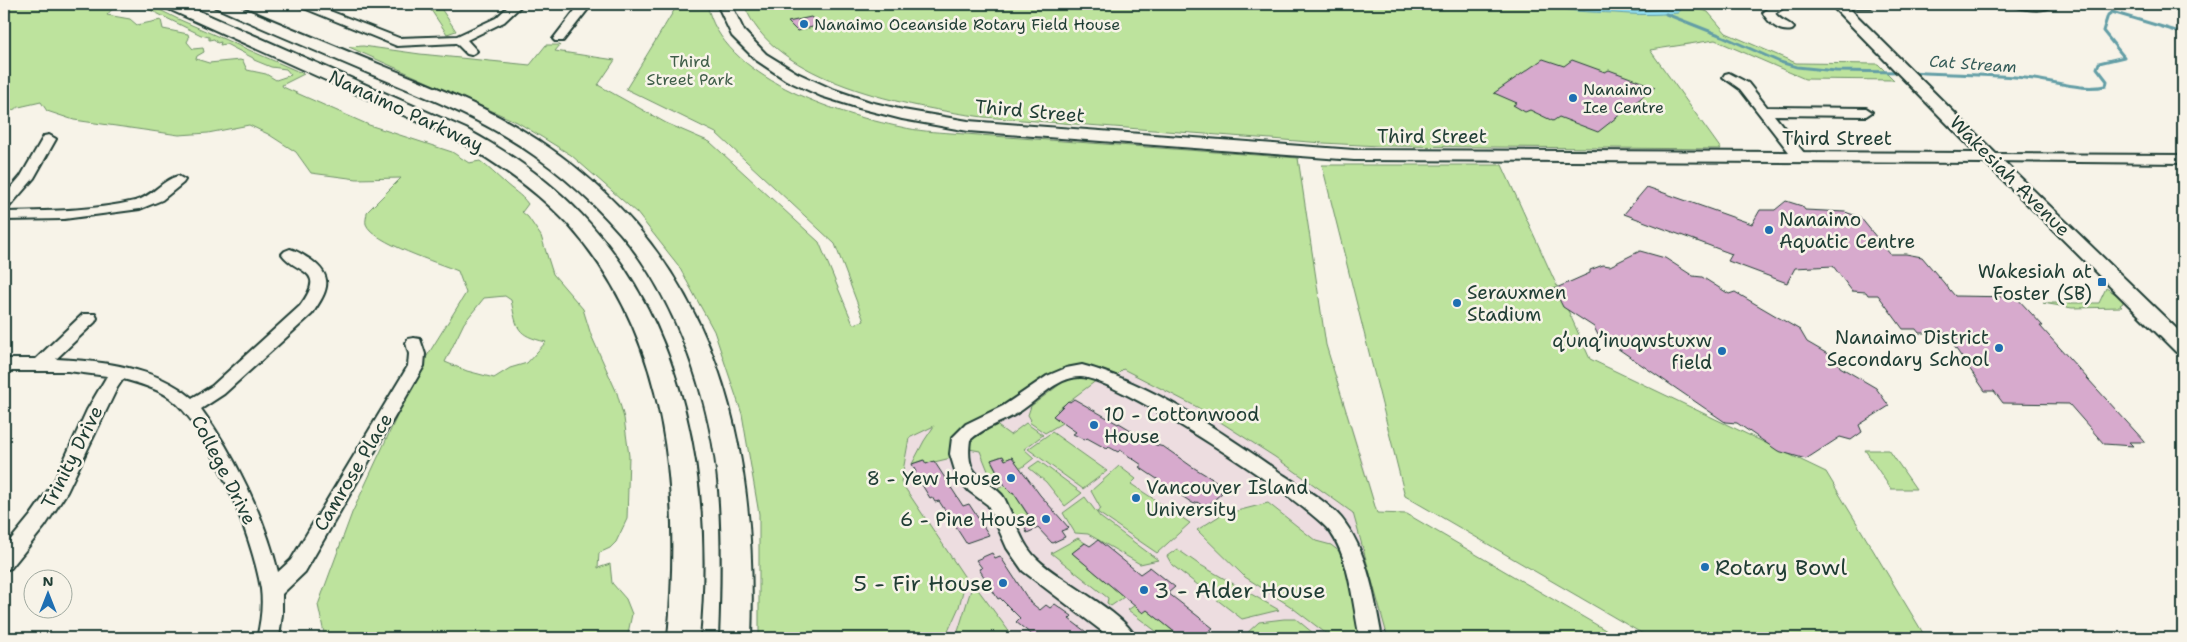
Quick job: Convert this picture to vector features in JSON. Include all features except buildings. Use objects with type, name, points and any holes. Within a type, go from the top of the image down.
[{"type":"highway","name":"Nanaimo Parkway","points":[[170,4],[460,133],[494,152],[526,175],[555,200],[586,232],[612,266],[637,308],[652,343],[670,397],[680,450],[687,510],[688,578],[684,638]]},
{"type":"highway","name":"Nanaimo Parkway","points":[[221,4],[442,98],[512,132],[551,157],[586,184],[615,212],[641,243],[672,289],[693,329],[710,374],[721,416],[731,469],[737,524],[736,638]]},
{"type":"main road","name":"Third Street","points":[[724,4],[733,24],[745,41],[772,64],[794,77],[831,94],[864,105],[940,122],[1000,129],[1354,155],[1990,158]]},
{"type":"main road","name":"Wakesiah Avenue","points":[[1837,4],[1990,158],[2183,347]]},
{"type":"street","points":[[303,4],[397,42],[429,42],[459,39],[484,30],[500,20],[516,4]]},
{"type":"street","points":[[559,39],[586,4]]},
{"type":"street","points":[[1784,4],[1776,6],[1769,13],[1774,21],[1788,28]]},
{"type":"street","points":[[1825,4],[1871,4]]},
{"type":"street","points":[[2018,4],[2046,6]]},
{"type":"street","points":[[2158,4],[2183,6]]},
{"type":"street","points":[[459,39],[471,51]]},
{"type":"street","points":[[1729,77],[1744,86],[1801,158]]},
{"type":"street","points":[[1765,111],[1866,112]]},
{"type":"street","points":[[4,204],[27,178],[49,139]]},
{"type":"street","name":"Third Street","points":[[1990,158],[2183,160]]},
{"type":"street","points":[[4,216],[64,215],[140,206],[157,197],[178,180]]},
{"type":"street","points":[[190,407],[218,390],[306,310],[316,297],[321,284],[318,274],[310,265],[290,254]]},
{"type":"street","points":[[40,365],[89,318]]},
{"type":"street","name":"Camrose Place","points":[[271,591],[298,566],[416,366],[417,354],[414,343]]},
{"type":"street","name":"College Drive","points":[[4,365],[40,365],[118,373],[154,382],[175,393],[190,407],[211,439],[242,498],[263,553],[271,591],[271,626],[268,638]]},
{"type":"street","points":[[1125,638],[1082,602],[1030,565],[1014,543],[996,501],[976,486],[964,472],[959,454],[961,438],[970,430],[1009,410],[1070,372],[1094,373],[1144,396],[1220,442],[1301,497],[1338,527],[1357,569],[1370,638]]},
{"type":"street","name":"Trinity Drive","points":[[4,562],[49,506],[67,476],[105,390],[118,373]]},
{"type":"shaded area","name":"Vancouver Island University","points":[[925,341],[1326,345],[1365,469],[1411,638],[876,638]]},
{"type":"green space","points":[[4,4],[107,4],[113,8],[107,15],[130,19],[137,25],[161,20],[163,29],[188,34],[187,42],[193,49],[203,48],[204,52],[197,56],[196,59],[209,63],[240,60],[243,61],[247,70],[266,74],[276,80],[291,75],[286,69],[271,67],[254,60],[226,44],[220,45],[221,42],[217,43],[214,39],[209,40],[209,37],[201,35],[138,4],[148,4],[304,74],[282,85],[283,87],[369,125],[452,152],[469,163],[480,161],[486,166],[528,204],[522,212],[528,217],[541,236],[553,274],[583,309],[591,335],[617,393],[624,418],[629,456],[627,519],[616,542],[610,548],[599,553],[598,568],[610,564],[612,583],[626,599],[632,614],[627,638],[321,638],[324,633],[318,605],[352,513],[419,369],[466,293],[458,271],[393,245],[371,231],[366,224],[367,212],[401,178],[357,179],[311,173],[296,152],[268,134],[249,125],[208,133],[179,135],[74,120],[47,111],[41,102],[19,107],[4,114]],"holes":[[[505,296],[511,300],[517,324],[523,333],[529,337],[546,342],[527,363],[510,368],[494,378],[467,371],[445,362],[464,323],[484,298]]]},
{"type":"green space","points":[[416,4],[447,4],[442,10],[456,31],[447,34],[431,10]]},
{"type":"green space","points":[[678,4],[707,4],[717,30],[735,53],[758,72],[815,102],[875,121],[933,132],[1298,158],[1326,345],[1377,513],[1407,514],[1619,638],[1388,638],[1353,513],[1275,457],[1197,407],[1123,369],[1117,375],[1081,365],[1055,372],[1029,391],[992,412],[954,440],[951,458],[926,464],[923,460],[912,464],[934,426],[909,438],[901,482],[966,579],[959,607],[945,638],[759,638],[759,514],[742,414],[714,331],[678,265],[637,213],[571,155],[517,122],[349,47],[363,46],[420,54],[530,65],[546,45],[560,45],[555,51],[615,60],[598,85],[666,123],[710,142],[819,242],[853,324],[864,321],[835,244],[716,133],[626,89]]},
{"type":"green space","name":"Third Street Park","points":[[744,4],[1686,4],[1708,12],[1726,33],[1796,63],[1878,64],[1894,80],[1805,79],[1715,40],[1650,50],[1721,149],[1379,146],[1323,143],[983,117],[953,113],[883,98],[813,72],[783,54],[759,31]]},
{"type":"green space","name":"Rotary Bowl","points":[[1322,165],[1502,165],[1590,359],[1826,472],[1926,638],[1650,638],[1405,496]]},
{"type":"green space","points":[[2106,288],[2122,298],[2123,303],[2120,305],[2122,307],[2072,308],[2043,303],[2099,303]]},
{"type":"green space","points":[[1082,376],[1097,380],[1057,410],[1053,416],[1062,423],[1045,433],[1029,422],[1031,420],[1028,415],[1031,406],[1063,382]]},
{"type":"green space","points":[[1026,423],[1043,435],[1024,449],[1034,458],[1020,469],[1012,457],[1005,460],[1002,456],[991,460],[998,474],[984,480],[988,471],[980,451],[969,449],[972,440],[995,424],[1010,435]]},
{"type":"green space","points":[[1052,432],[1107,471],[1083,489],[1028,449]]},
{"type":"green space","points":[[1865,450],[1889,450],[1916,489],[1891,489]]},
{"type":"green space","points":[[1039,461],[1082,493],[1065,506],[1046,482],[1029,468]]},
{"type":"green space","points":[[1119,466],[1136,479],[1131,484],[1190,523],[1157,553],[1097,512],[1101,509],[1091,491]]},
{"type":"green space","points":[[1006,485],[1011,493],[1013,492],[1029,517],[1018,523],[1005,498],[995,490]]},
{"type":"green space","points":[[1085,497],[1100,517],[1158,560],[1140,564],[1088,534],[1075,533],[1063,513]]},
{"type":"green space","points":[[1268,503],[1316,541],[1331,545],[1344,555],[1362,638],[1332,638],[1290,606],[1245,577],[1197,530],[1221,515]]},
{"type":"green space","points":[[1078,538],[1085,543],[1072,553],[1124,597],[1111,606],[1107,603],[1108,598],[1051,553]]},
{"type":"green space","points":[[1177,549],[1197,563],[1279,610],[1242,619],[1172,565],[1167,556]]},
{"type":"green space","points":[[973,583],[1011,634],[1014,638],[956,638]]},
{"type":"green space","points":[[1135,605],[1147,610],[1182,638],[1165,638],[1128,610]]},
{"type":"green space","points":[[1296,619],[1319,638],[1252,638],[1246,634],[1259,622]]},
{"type":"water","points":[[1541,4],[1670,4],[1680,10],[1678,13],[1632,14],[1578,11]]},
{"type":"waterway","name":"Cat Stream","points":[[1910,72],[2019,77],[2088,87],[2106,86],[2107,81],[2097,68],[2099,63],[2124,57],[2103,31],[2108,15],[2112,12],[2183,33]]},
{"type":"waterway","name":"Cat Stream","points":[[1666,14],[1780,62],[1797,67],[1836,71],[1901,72]]},
{"type":"place","name":"Nanaimo Oceanside Rotary Field House","points":[[804,24]]},
{"type":"place","name":"Nanaimo Ice Centre","points":[[1573,98]]},
{"type":"place","name":"Nanaimo Aquatic Centre","points":[[1769,230]]},
{"type":"place","name":"Wakesiah at Foster (SB)","points":[[2102,282]]},
{"type":"place","name":"Serauxmen Stadium","points":[[1457,303]]},
{"type":"place","name":"Nanaimo District Secondary School","points":[[1999,348]]},
{"type":"place","name":"q’unq’inuqwstuxw field","points":[[1722,351]]},
{"type":"place","name":"10 - Cottonwood House","points":[[1094,425]]},
{"type":"place","name":"8 - Yew House","points":[[1011,478]]},
{"type":"place","name":"Vancouver Island University","points":[[1136,498]]},
{"type":"place","name":"6 - Pine House","points":[[1046,519]]},
{"type":"place","name":"Rotary Bowl","points":[[1705,567]]},
{"type":"place","name":"5 - Fir House","points":[[1003,583]]},
{"type":"place","name":"3 - Alder House","points":[[1144,590]]}]
